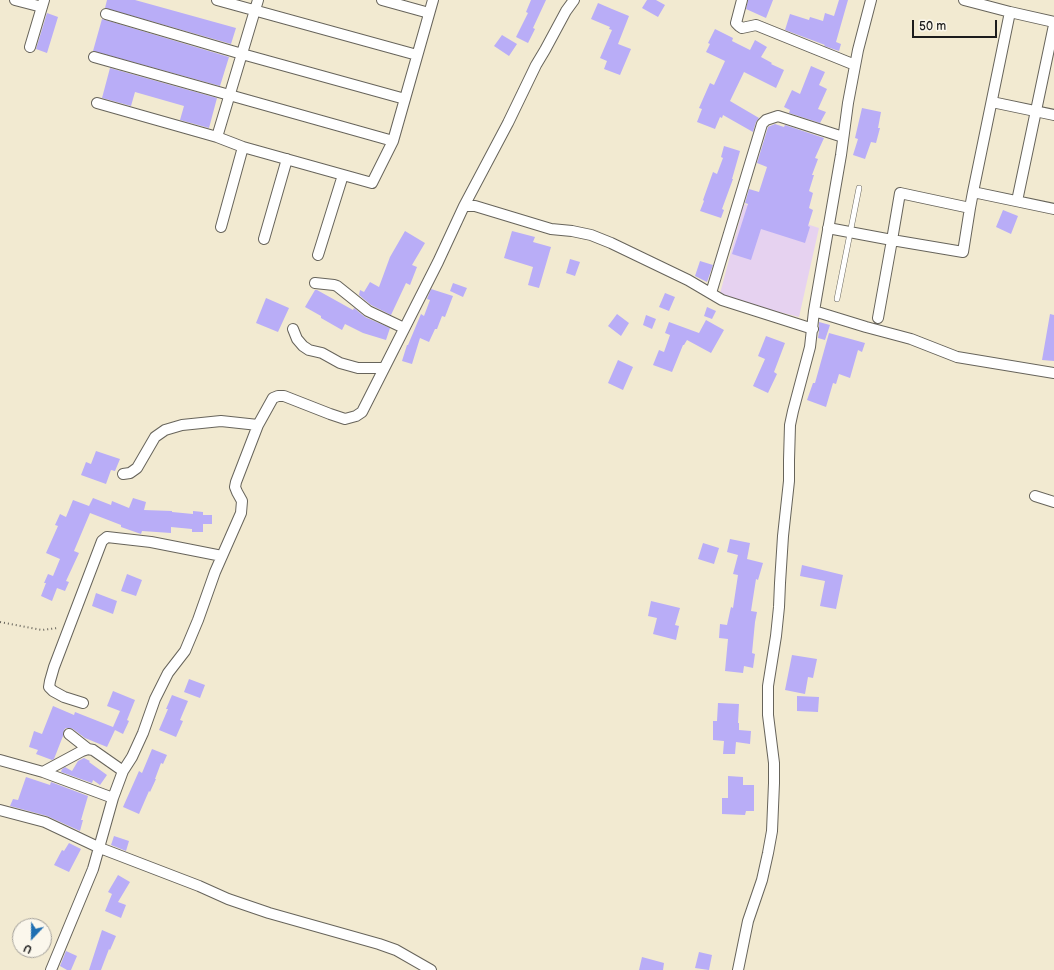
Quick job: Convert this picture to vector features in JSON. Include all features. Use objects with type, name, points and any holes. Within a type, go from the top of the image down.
[{"type":"street","points":[[15,0],[43,3],[30,47]]},
{"type":"street","points":[[217,0],[417,55]]},
{"type":"street","points":[[217,137],[258,0]]},
{"type":"street","points":[[382,0],[429,13]]},
{"type":"street","points":[[97,103],[217,137],[243,147],[372,183],[393,141],[433,0]]},
{"type":"street","points":[[51,970],[93,869],[113,798],[123,771],[132,757],[143,733],[155,699],[168,673],[185,651],[240,513],[242,501],[235,487],[236,482],[258,425],[273,398],[278,396],[284,396],[345,419],[356,416],[362,412],[536,65],[546,50],[566,11],[574,0]]},
{"type":"street","points":[[742,0],[736,23],[742,28],[756,25],[855,65]]},
{"type":"street","points":[[738,970],[748,921],[762,880],[772,831],[774,763],[768,715],[768,686],[780,607],[783,536],[789,481],[790,425],[792,411],[810,347],[814,311],[848,103],[855,65],[871,0]]},
{"type":"street","points":[[964,0],[1054,24],[1017,201]]},
{"type":"street","points":[[828,228],[963,252],[973,192],[1010,12]]},
{"type":"street","points":[[106,14],[242,54],[405,99]]},
{"type":"street","points":[[94,57],[393,141]]},
{"type":"street","points":[[992,102],[1054,115]]},
{"type":"street","points":[[712,294],[762,124],[766,120],[778,116],[843,137]]},
{"type":"street","points":[[221,227],[243,147]]},
{"type":"street","points":[[264,239],[287,159]]},
{"type":"street","points":[[318,255],[343,175]]},
{"type":"street","points":[[973,192],[1054,209]]},
{"type":"street","points":[[878,318],[900,193],[970,208]]},
{"type":"street","points":[[464,206],[475,206],[551,229],[591,235],[611,243],[681,277],[722,300],[813,329]]},
{"type":"street","points":[[315,283],[337,286],[368,311],[404,328]]},
{"type":"street","points":[[814,311],[912,339],[957,357],[1054,373]]},
{"type":"street","points":[[293,329],[297,339],[309,350],[322,353],[340,363],[358,368],[384,368]]},
{"type":"street","points":[[123,474],[130,473],[137,468],[155,437],[165,430],[182,425],[221,421],[258,425]]},
{"type":"street","points":[[1035,496],[1054,502]]},
{"type":"street","points":[[83,703],[64,697],[49,687],[54,667],[102,541],[107,537],[151,542],[222,556]]},
{"type":"street","points":[[69,734],[88,749],[93,750],[123,771]]},
{"type":"street","points":[[43,772],[88,749]]},
{"type":"street","points":[[0,760],[43,772],[113,798]]},
{"type":"street","points":[[0,810],[44,822],[100,848],[199,886],[228,899],[396,950],[432,970]]},
{"type":"lane","points":[[837,298],[859,188]]},
{"type":"path","points":[[0,622],[42,630],[56,629],[70,623]]},
{"type":"shaded area","points":[[744,204],[819,228],[799,317],[719,297]]},
{"type":"building","points":[[107,0],[135,0],[236,28],[231,44],[105,8]]},
{"type":"building","points":[[531,0],[546,0],[528,43],[516,37],[528,13],[526,12]]},
{"type":"building","points":[[647,0],[656,0],[665,5],[658,17],[642,8]]},
{"type":"building","points":[[748,0],[773,0],[766,18],[746,9]]},
{"type":"building","points":[[839,0],[848,0],[836,42],[841,44],[839,51],[785,30],[790,14],[809,20],[810,17],[823,21],[825,13],[834,16]]},
{"type":"building","points":[[598,3],[629,16],[618,44],[631,49],[620,75],[604,69],[607,61],[600,58],[612,30],[609,29],[610,27],[591,19]]},
{"type":"building","points":[[47,13],[58,17],[47,53],[36,49]]},
{"type":"building","points":[[102,19],[229,57],[220,86],[93,51]]},
{"type":"building","points":[[715,29],[733,38],[732,41],[750,50],[755,40],[767,47],[761,57],[784,70],[776,88],[744,72],[730,101],[759,118],[753,132],[723,115],[722,118],[720,117],[715,129],[697,122],[702,109],[699,108],[710,83],[714,85],[725,61],[706,52],[710,44],[708,43]]},
{"type":"building","points":[[502,35],[517,44],[509,56],[494,46]]},
{"type":"building","points":[[811,66],[825,72],[819,85],[827,89],[818,109],[826,112],[820,123],[789,113],[790,110],[784,107],[792,90],[800,94]]},
{"type":"building","points":[[110,68],[217,98],[209,128],[180,120],[184,106],[135,92],[131,106],[102,98]]},
{"type":"building","points":[[862,108],[881,112],[878,128],[880,128],[876,143],[871,142],[865,159],[853,155],[858,139],[855,138]]},
{"type":"building","points":[[775,124],[784,127],[785,125],[824,138],[815,158],[818,159],[812,175],[814,175],[809,191],[813,193],[809,208],[813,210],[808,226],[810,227],[805,243],[761,229],[751,260],[732,254],[748,204],[745,203],[749,189],[759,192],[767,167],[757,163],[768,127]]},
{"type":"building","points":[[724,146],[740,151],[733,179],[722,209],[724,210],[721,218],[700,211],[713,172],[717,174],[723,158],[721,157]]},
{"type":"building","points":[[1003,210],[1018,216],[1011,234],[996,227]]},
{"type":"building","points":[[405,231],[425,243],[412,265],[417,267],[410,285],[406,283],[391,315],[371,305],[359,295],[360,290],[364,292],[370,282],[379,287],[390,257]]},
{"type":"building","points":[[512,231],[535,237],[533,242],[551,247],[539,288],[528,285],[533,267],[504,258]]},
{"type":"building","points":[[570,259],[580,262],[575,276],[566,273]]},
{"type":"building","points":[[700,261],[713,265],[707,282],[695,276]]},
{"type":"building","points":[[453,283],[467,288],[463,297],[450,291]]},
{"type":"building","points":[[431,289],[453,296],[445,317],[442,316],[437,329],[435,329],[429,342],[420,338],[412,364],[402,361],[407,345],[421,314],[424,316],[430,300],[427,299]]},
{"type":"building","points":[[315,290],[353,310],[354,308],[365,317],[390,328],[386,340],[363,333],[345,324],[342,330],[305,307]]},
{"type":"building","points":[[665,293],[675,297],[669,311],[659,307]]},
{"type":"building","points":[[266,298],[289,308],[278,332],[256,323]]},
{"type":"building","points":[[707,307],[716,311],[712,319],[704,316]]},
{"type":"building","points":[[617,314],[629,323],[621,336],[608,326]]},
{"type":"building","points":[[1050,314],[1054,315],[1054,361],[1042,360]]},
{"type":"building","points":[[646,315],[656,319],[652,329],[643,325]]},
{"type":"building","points":[[706,320],[724,330],[711,353],[687,340],[683,345],[672,372],[653,365],[659,350],[664,352],[670,335],[665,333],[669,322],[699,333]]},
{"type":"building","points":[[819,322],[830,325],[825,340],[818,338]]},
{"type":"building","points":[[829,333],[865,343],[862,352],[858,350],[850,378],[839,374],[836,384],[833,383],[826,407],[807,400],[813,383],[815,383]]},
{"type":"building","points":[[766,336],[785,343],[774,372],[777,374],[768,393],[753,386],[765,359],[758,356]]},
{"type":"building","points":[[618,360],[633,367],[623,390],[608,383]]},
{"type":"building","points":[[96,451],[120,459],[115,471],[111,470],[106,484],[81,475],[86,462],[91,464]]},
{"type":"building","points":[[93,498],[111,505],[112,501],[129,508],[133,498],[146,502],[144,510],[172,511],[193,514],[193,511],[203,512],[203,515],[212,515],[212,524],[203,524],[203,532],[192,532],[192,529],[171,527],[171,533],[142,531],[141,534],[90,513],[74,551],[79,553],[66,581],[69,582],[65,591],[57,588],[52,601],[41,596],[48,574],[53,576],[60,559],[46,553],[58,526],[55,525],[60,514],[66,517],[73,500],[89,506]]},
{"type":"building","points":[[730,539],[750,543],[747,559],[763,563],[758,580],[756,579],[751,611],[757,612],[752,653],[755,654],[753,668],[744,666],[743,673],[725,671],[728,639],[719,638],[720,624],[727,625],[731,607],[733,608],[738,575],[733,574],[738,555],[727,552]]},
{"type":"building","points":[[703,543],[719,548],[714,564],[698,559]]},
{"type":"building","points":[[802,565],[843,575],[836,609],[820,606],[825,581],[800,576]]},
{"type":"building","points":[[127,574],[142,580],[136,596],[121,591]]},
{"type":"building","points":[[96,593],[117,601],[113,614],[92,606]]},
{"type":"building","points":[[651,601],[680,608],[675,625],[679,626],[676,640],[653,634],[657,618],[648,616]]},
{"type":"building","points":[[792,655],[817,659],[813,678],[808,677],[805,694],[785,690]]},
{"type":"building","points":[[189,679],[205,685],[200,698],[184,692]]},
{"type":"building","points":[[113,691],[135,700],[127,720],[129,721],[123,734],[115,730],[107,747],[85,738],[73,729],[66,728],[54,759],[52,760],[36,754],[38,750],[29,747],[34,731],[42,734],[53,706],[74,715],[75,712],[113,727],[120,711],[107,706]]},
{"type":"building","points":[[172,695],[188,701],[180,720],[183,721],[176,737],[159,730]]},
{"type":"building","points":[[797,696],[819,697],[818,712],[797,711]]},
{"type":"building","points":[[718,703],[739,704],[739,730],[751,731],[750,744],[736,742],[735,754],[723,754],[724,741],[713,740],[713,721],[717,721]]},
{"type":"building","points":[[152,749],[167,755],[163,764],[161,763],[156,779],[139,814],[123,807],[139,771],[142,773]]},
{"type":"building","points":[[84,758],[107,775],[100,785],[93,780],[92,783],[61,772],[65,767],[72,771],[78,761]]},
{"type":"building","points":[[728,776],[743,777],[743,785],[754,785],[754,811],[746,811],[745,815],[722,814],[722,798],[728,798]]},
{"type":"building","points":[[26,777],[50,785],[51,782],[88,796],[81,820],[83,820],[80,831],[47,816],[10,806],[13,799],[18,800]]},
{"type":"building","points":[[114,836],[129,841],[126,851],[111,845]]},
{"type":"building","points":[[69,843],[81,849],[69,872],[54,865],[62,850],[64,851]]},
{"type":"building","points":[[118,875],[130,882],[118,902],[126,905],[121,918],[105,911],[112,894],[108,892]]},
{"type":"building","points":[[102,930],[116,936],[101,970],[89,970]]},
{"type":"building","points":[[66,951],[77,956],[71,970],[67,970],[60,966]]},
{"type":"building","points":[[699,952],[712,955],[709,970],[695,968]]},
{"type":"building","points":[[642,957],[664,963],[663,970],[639,970]]}]
